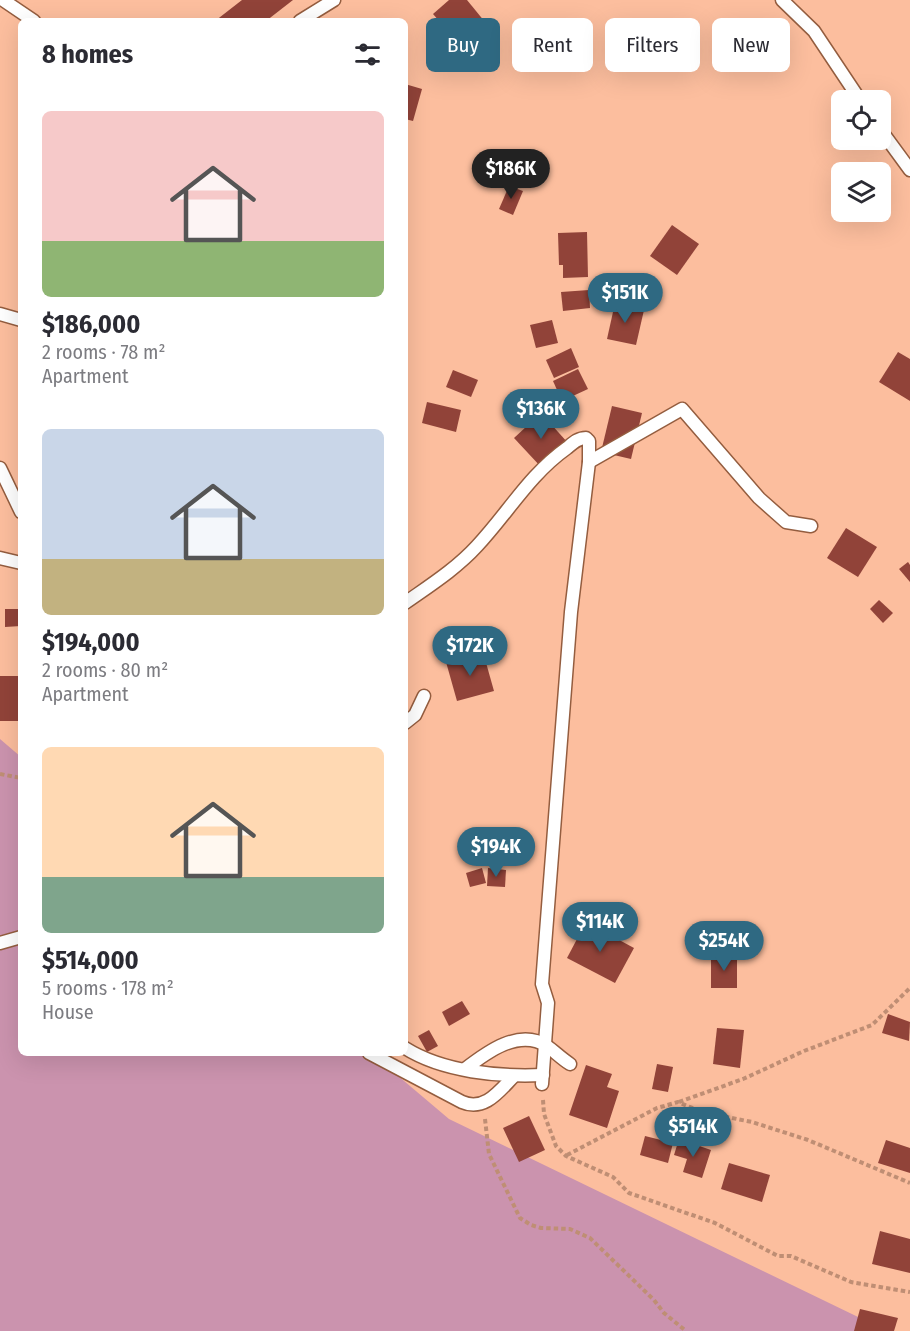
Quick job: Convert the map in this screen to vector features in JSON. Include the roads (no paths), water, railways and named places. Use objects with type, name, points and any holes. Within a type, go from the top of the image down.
[{"type":"lane","points":[[3,0],[30,18]]},
{"type":"lane","points":[[305,18],[334,0]]},
{"type":"lane","points":[[782,0],[814,31],[853,90]]},
{"type":"lane","points":[[891,144],[910,170]]},
{"type":"lane","points":[[0,314],[18,319]]},
{"type":"lane","points":[[589,462],[682,409],[759,498],[786,522],[811,526]]},
{"type":"lane","points":[[408,601],[452,569],[477,546],[528,482],[549,461],[586,438],[591,444],[571,612],[542,984],[548,1003],[543,1079],[465,1069],[416,1055],[408,1050]]},
{"type":"lane","points":[[0,468],[18,506]]},
{"type":"lane","points":[[0,558],[18,562]]},
{"type":"lane","points":[[408,721],[415,715],[424,696]]},
{"type":"lane","points":[[0,943],[18,938]]},
{"type":"lane","points":[[465,1069],[508,1042],[521,1039],[546,1045],[570,1064]]},
{"type":"lane","points":[[375,1056],[467,1105],[483,1104],[514,1076]]}]
